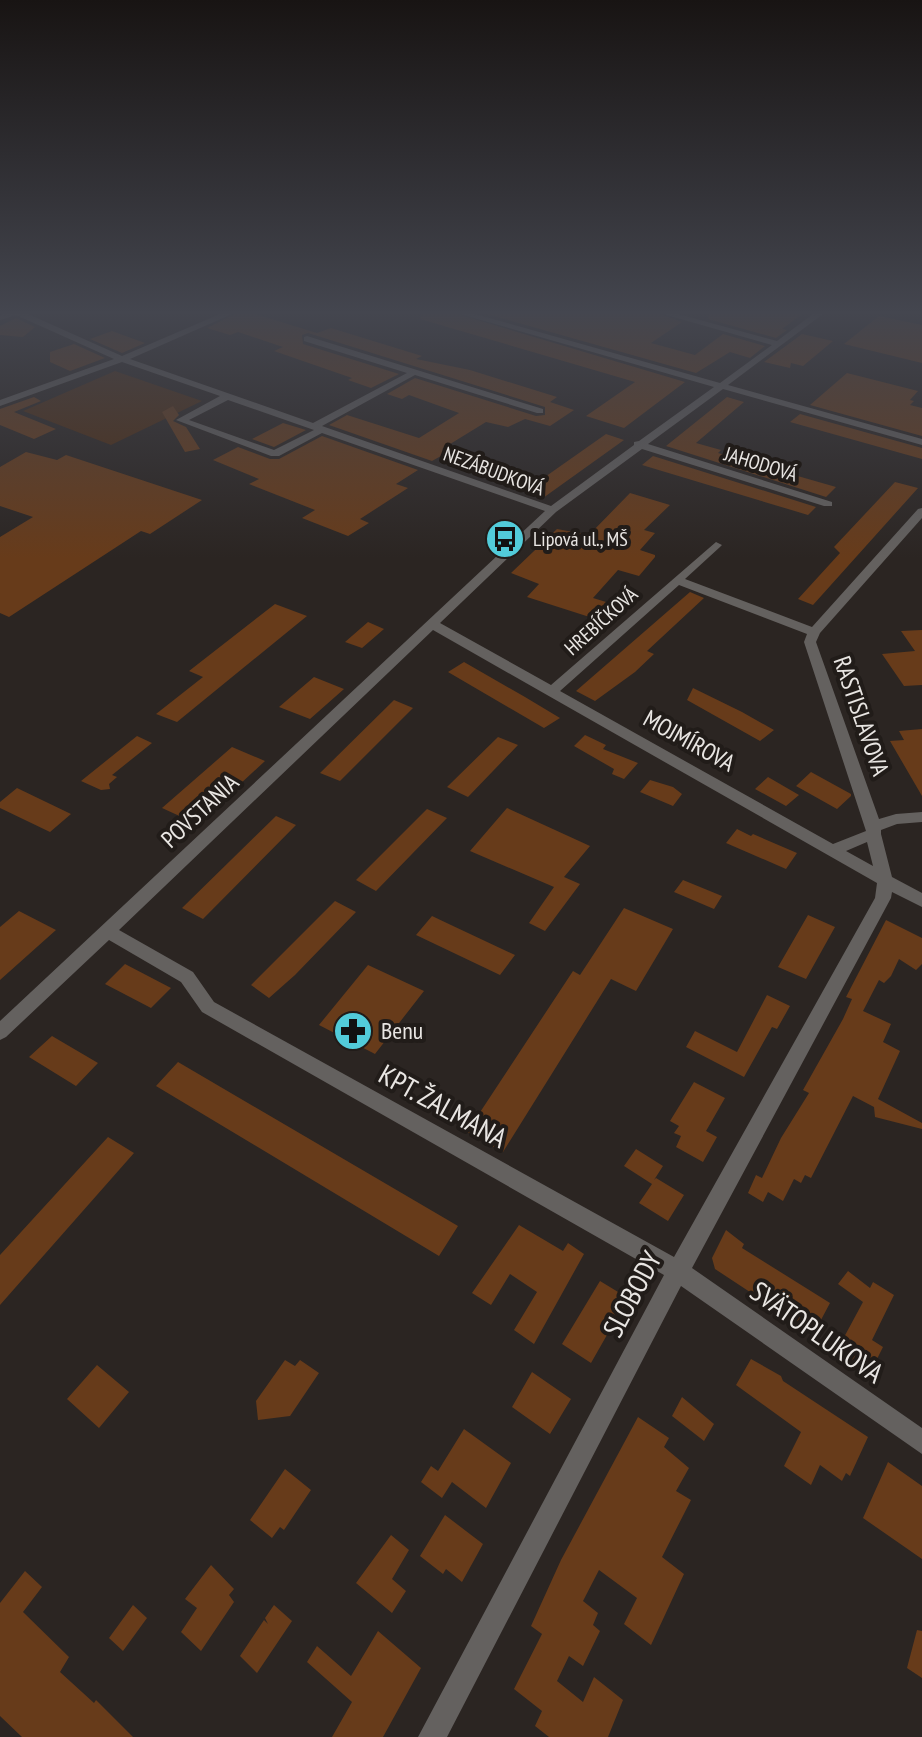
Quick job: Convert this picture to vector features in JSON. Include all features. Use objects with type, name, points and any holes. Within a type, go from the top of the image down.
[{"type":"street","points":[[0,403],[22,395]]},
{"type":"street","points":[[228,396],[181,420],[275,454],[374,395]]},
{"type":"street","points":[[489,395],[540,411]]},
{"type":"street","name":"POVSTANIA","points":[[0,1032],[552,510],[705,395]]},
{"type":"street","points":[[755,395],[922,442]]},
{"type":"street","name":"NEZÁBUDKOVÁ","points":[[228,396],[552,510]]},
{"type":"street","name":"JAHODOVÁ","points":[[638,444],[828,504]]},
{"type":"street","name":"RASTISLAVOVA","points":[[885,881],[874,830],[810,642],[814,632],[922,511]]},
{"type":"street","name":"HREBÍČKOVÁ","points":[[551,692],[716,545]]},
{"type":"street","points":[[677,580],[814,632]]},
{"type":"street","name":"MOJMÍROVA","points":[[432,624],[922,901]]},
{"type":"street","points":[[833,850],[896,819],[922,817]]},
{"type":"street","name":"SLOBODY","points":[[432,1737],[678,1271],[883,898],[885,881]]},
{"type":"street","name":"KPT. ŽALMANA","points":[[108,931],[187,977],[208,1007],[678,1271]]},
{"type":"street","name":"SVÄTOPLUKOVA","points":[[678,1271],[922,1442]]},
{"type":"shaded area","points":[[60,395],[185,395],[202,401],[111,445],[23,411]]},
{"type":"building","points":[[409,395],[469,395],[536,416],[545,415],[545,407],[507,395],[551,395],[557,397],[550,402],[574,410],[550,426],[525,419],[508,427],[486,422],[442,449],[448,452],[432,461],[329,425],[347,415],[419,438],[459,413]]},
{"type":"building","points":[[616,395],[668,395],[624,428],[586,416]]},
{"type":"building","points":[[821,395],[914,395],[910,405],[922,408],[922,436],[810,405]]},
{"type":"building","points":[[34,397],[41,401],[14,412],[56,429],[34,439],[0,425],[0,409]]},
{"type":"building","points":[[727,397],[744,402],[696,443],[721,450],[718,453],[836,487],[826,497],[666,446]]},
{"type":"building","points":[[173,406],[179,415],[173,421],[186,427],[200,449],[185,452],[162,412]]},
{"type":"building","points":[[800,414],[922,448],[922,459],[790,422]]},
{"type":"building","points":[[283,423],[306,430],[274,447],[252,439]]},
{"type":"building","points":[[606,434],[624,440],[543,498],[525,491]]},
{"type":"building","points":[[322,436],[418,470],[396,484],[408,488],[360,519],[369,523],[348,536],[302,518],[315,510],[249,484],[259,479],[213,460],[238,447],[270,459],[279,459]]},
{"type":"building","points":[[26,452],[57,460],[66,455],[202,500],[150,534],[141,531],[9,617],[0,613],[0,537],[33,517],[0,506],[0,467]]},
{"type":"building","points":[[653,456],[816,507],[808,515],[642,465]]},
{"type":"building","points":[[895,482],[918,488],[813,605],[798,599],[840,553],[834,547]]},
{"type":"building","points":[[630,493],[670,505],[644,530],[655,533],[640,550],[655,557],[639,576],[618,570],[593,598],[616,605],[602,621],[527,597],[539,584],[511,573],[557,529],[589,535]]},
{"type":"building","points":[[690,592],[704,598],[647,651],[654,654],[635,672],[595,701],[576,691]]},
{"type":"building","points":[[275,604],[307,616],[177,722],[156,714],[203,677],[189,671]]},
{"type":"building","points":[[368,622],[384,629],[362,648],[345,642]]},
{"type":"building","points":[[922,630],[922,685],[904,686],[882,654],[915,651],[901,631]]},
{"type":"building","points":[[464,662],[560,718],[544,728],[448,672]]},
{"type":"building","points":[[314,677],[344,689],[310,719],[279,707]]},
{"type":"building","points":[[693,688],[774,730],[760,741],[687,700]]},
{"type":"building","points":[[394,700],[413,708],[340,781],[320,773]]},
{"type":"building","points":[[922,729],[922,796],[890,741],[904,740],[899,731]]},
{"type":"building","points":[[585,735],[606,745],[603,749],[638,763],[624,779],[612,774],[614,769],[574,746]]},
{"type":"building","points":[[137,736],[152,743],[112,775],[117,777],[109,784],[110,789],[101,790],[81,781]]},
{"type":"building","points":[[498,737],[518,745],[468,797],[447,787]]},
{"type":"building","points":[[232,747],[265,761],[197,824],[162,808]]},
{"type":"building","points":[[811,772],[851,796],[837,809],[796,786]]},
{"type":"building","points":[[768,777],[799,795],[786,806],[755,789]]},
{"type":"building","points":[[650,780],[673,787],[682,794],[673,806],[640,792]]},
{"type":"building","points":[[17,788],[71,814],[50,832],[0,808],[0,802]]},
{"type":"building","points":[[507,808],[590,846],[564,877],[580,884],[545,931],[529,923],[554,887],[470,851]]},
{"type":"building","points":[[427,809],[447,818],[376,891],[356,880]]},
{"type":"building","points":[[276,816],[296,825],[203,919],[182,908]]},
{"type":"building","points":[[737,829],[797,853],[786,869],[726,843]]},
{"type":"building","points":[[683,880],[722,896],[714,909],[674,892]]},
{"type":"building","points":[[335,901],[356,912],[295,975],[269,998],[251,985]]},
{"type":"building","points":[[624,908],[673,929],[636,991],[611,979],[503,1152],[467,1132],[573,971],[580,975]]},
{"type":"building","points":[[19,911],[56,930],[0,980],[0,927]]},
{"type":"building","points":[[808,915],[835,927],[806,979],[778,967]]},
{"type":"building","points":[[432,916],[515,955],[500,975],[416,935]]},
{"type":"building","points":[[886,920],[922,938],[922,964],[916,970],[899,959],[891,976],[884,983],[879,980],[863,1011],[891,1024],[883,1042],[900,1051],[878,1099],[922,1123],[922,1129],[875,1117],[874,1107],[853,1096],[811,1178],[805,1175],[801,1183],[794,1179],[783,1201],[768,1192],[763,1202],[748,1193],[756,1175],[762,1178],[781,1138],[809,1093],[803,1090],[843,1019],[852,999],[846,997]]},
{"type":"building","points":[[125,964],[171,988],[151,1008],[105,984]]},
{"type":"building","points":[[368,965],[424,991],[375,1054],[319,1025]]},
{"type":"building","points":[[767,995],[790,1006],[777,1029],[772,1027],[744,1077],[686,1047],[695,1031],[737,1052]]},
{"type":"building","points":[[52,1036],[98,1063],[76,1086],[29,1057]]},
{"type":"building","points":[[178,1062],[458,1226],[439,1256],[156,1086]]},
{"type":"building","points":[[694,1082],[725,1098],[706,1131],[717,1137],[703,1162],[676,1147],[681,1136],[674,1133],[679,1126],[670,1121]]},
{"type":"building","points":[[108,1137],[134,1153],[0,1305],[0,1255]]},
{"type":"building","points":[[636,1149],[663,1166],[654,1180],[656,1178],[684,1195],[668,1221],[639,1203],[652,1184],[624,1166]]},
{"type":"building","points":[[519,1225],[563,1251],[568,1243],[584,1254],[534,1344],[514,1330],[537,1292],[510,1274],[491,1305],[472,1293]]},
{"type":"building","points":[[726,1230],[744,1244],[742,1248],[830,1303],[814,1333],[796,1320],[791,1321],[757,1293],[756,1296],[715,1269],[712,1258]]},
{"type":"building","points":[[848,1271],[870,1288],[873,1282],[894,1295],[872,1340],[883,1347],[869,1375],[836,1352],[863,1302],[838,1284]]},
{"type":"building","points":[[600,1281],[628,1298],[591,1363],[562,1344]]},
{"type":"building","points":[[751,1359],[781,1376],[783,1381],[868,1437],[850,1476],[846,1473],[842,1481],[820,1465],[811,1485],[784,1466],[801,1432],[736,1385]]},
{"type":"building","points":[[285,1360],[295,1366],[300,1360],[319,1373],[290,1416],[258,1420],[256,1401]]},
{"type":"building","points":[[97,1365],[129,1392],[99,1428],[67,1399]]},
{"type":"building","points":[[532,1372],[571,1399],[550,1434],[512,1407]]},
{"type":"building","points":[[682,1397],[714,1424],[704,1441],[672,1416]]},
{"type":"building","points":[[638,1417],[669,1438],[664,1447],[689,1468],[676,1491],[691,1500],[662,1557],[684,1574],[651,1645],[624,1624],[637,1598],[599,1570],[583,1601],[598,1613],[593,1625],[600,1631],[583,1666],[569,1656],[557,1681],[583,1702],[594,1677],[623,1700],[608,1737],[549,1737],[535,1726],[542,1711],[514,1689],[542,1634],[531,1626],[561,1560]]},
{"type":"building","points":[[464,1429],[511,1463],[486,1508],[452,1482],[442,1498],[421,1482],[431,1466],[438,1471]]},
{"type":"building","points":[[888,1462],[922,1486],[922,1559],[863,1518]]},
{"type":"building","points":[[285,1469],[311,1490],[284,1530],[280,1527],[272,1538],[250,1520]]},
{"type":"building","points":[[445,1515],[483,1544],[462,1582],[446,1569],[443,1574],[420,1556]]},
{"type":"building","points":[[391,1535],[409,1550],[392,1579],[406,1591],[392,1613],[356,1583]]},
{"type":"building","points":[[211,1565],[234,1589],[229,1595],[234,1602],[201,1651],[181,1632],[197,1608],[185,1599]]},
{"type":"building","points":[[25,1571],[42,1587],[23,1612],[69,1657],[60,1672],[94,1703],[96,1700],[133,1737],[22,1737],[0,1716],[0,1603]]},
{"type":"building","points":[[133,1605],[147,1618],[123,1651],[109,1638]]},
{"type":"building","points":[[274,1605],[292,1621],[257,1673],[240,1656],[264,1620],[268,1624],[265,1618]]},
{"type":"building","points":[[917,1630],[922,1631],[922,1678],[907,1668]]},
{"type":"building","points":[[378,1631],[421,1668],[383,1737],[332,1737],[352,1702],[307,1662],[317,1646],[351,1676]]},
{"type":"place","name":"Lipová ul., MŠ","points":[[505,539]]},
{"type":"place","name":"Benu","points":[[353,1031]]}]
